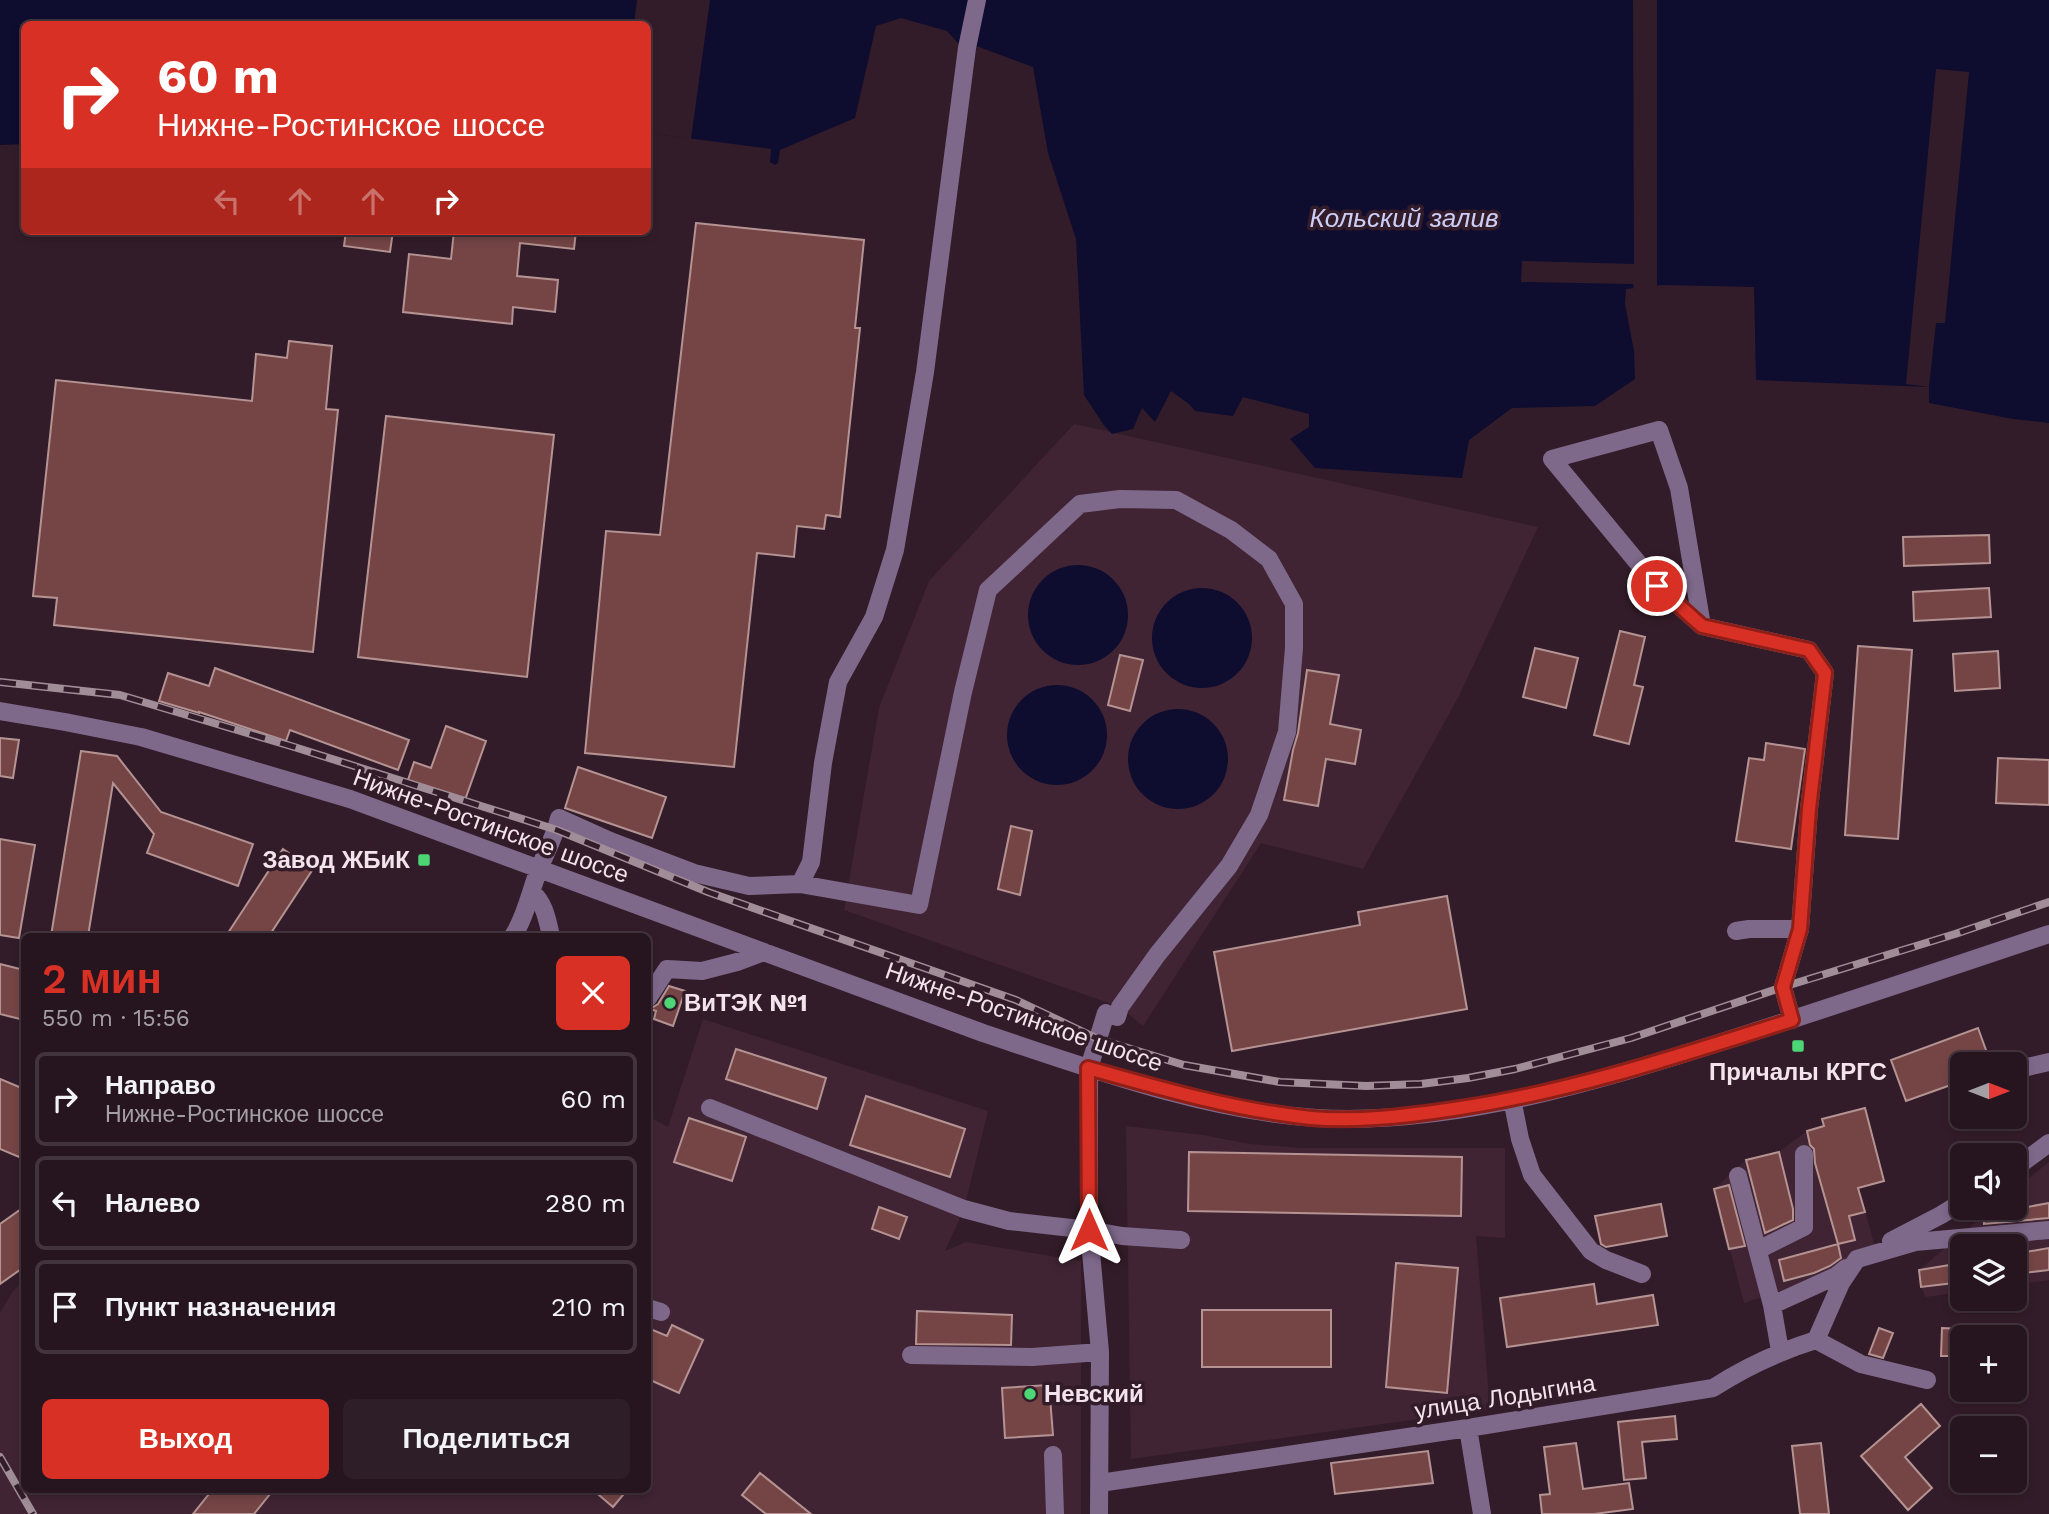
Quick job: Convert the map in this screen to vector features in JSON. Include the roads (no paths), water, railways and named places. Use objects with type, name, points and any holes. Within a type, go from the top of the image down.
[{"type":"street","points":[[800,884],[811,862],[823,763],[838,682],[874,617],[895,550],[925,372],[967,48],[977,0]]},
{"type":"street","points":[[1702,626],[1679,488],[1659,430],[1552,459],[1657,586],[1702,626],[1809,650],[1825,673],[1809,809],[1800,929],[1783,987],[1792,1020]]},
{"type":"street","points":[[515,933],[557,830],[559,818],[694,873],[749,886],[800,884],[919,905],[963,692],[988,590],[1080,504],[1120,499],[1176,500],[1231,530],[1269,559],[1294,604],[1294,648],[1287,732],[1259,816],[1229,866],[1111,1015],[1088,1068],[1089,1230],[1100,1353],[1099,1514]]},
{"type":"street","name":"Нижне-Ростинское шоссе","points":[[0,712],[141,737],[350,799],[983,1033],[1088,1068],[1206,1100],[1313,1118],[1380,1118],[1433,1112],[1512,1099],[1592,1081],[1792,1020],[2049,934]]},
{"type":"street","points":[[531,892],[540,900],[550,933]]},
{"type":"street","points":[[1736,931],[1800,929]]},
{"type":"street","points":[[651,993],[667,969],[702,971],[764,952]]},
{"type":"street","points":[[2027,1067],[2049,1062]]},
{"type":"street","points":[[1512,1099],[1520,1139],[1532,1175],[1591,1251],[1642,1274]]},
{"type":"street","points":[[710,1108],[964,1209],[1009,1221],[1122,1236],[1181,1240]]},
{"type":"street","points":[[2027,1160],[2049,1143]]},
{"type":"street","points":[[1758,1250],[1804,1227],[1804,1154]]},
{"type":"street","points":[[2027,1164],[2049,1161]]},
{"type":"street","points":[[1738,1176],[1772,1305],[1780,1351]]},
{"type":"street","points":[[1772,1305],[1836,1276],[1857,1259],[1950,1209]]},
{"type":"street","points":[[1927,1380],[1861,1364],[1816,1340],[1841,1283],[1857,1259],[1915,1242],[2049,1230]]},
{"type":"street","name":"улица Лодыгина","points":[[1100,1483],[1713,1388],[1739,1371],[1780,1351],[1816,1340]]},
{"type":"street","points":[[911,1355],[1032,1357],[1100,1353]]},
{"type":"street","points":[[1468,1428],[1482,1514]]},
{"type":"street","points":[[1054,1455],[1055,1514]]},
{"type":"water","name":"Кольский залив","points":[[0,0],[2049,0],[2049,423],[1929,403],[1929,387],[1756,380],[1754,287],[1662,285],[1626,289],[1625,304],[1634,351],[1635,379],[1595,406],[1512,408],[1469,440],[1462,478],[1315,468],[1290,439],[1309,427],[1309,414],[1243,397],[1233,416],[1195,411],[1171,391],[1155,422],[1142,408],[1133,429],[1112,434],[1084,395],[1076,239],[1048,153],[1033,67],[979,47],[958,43],[947,31],[901,18],[876,26],[855,118],[780,150],[778,163],[775,165],[770,162],[771,149],[651,133],[651,21],[21,21],[21,144],[0,145]]},
{"type":"water","points":[[1078,565],[1097,568],[1114,579],[1125,596],[1128,615],[1125,634],[1114,651],[1097,662],[1078,665],[1059,662],[1042,651],[1031,634],[1028,615],[1031,596],[1042,579],[1059,568]]},
{"type":"water","points":[[1202,588],[1221,591],[1238,602],[1249,619],[1252,638],[1249,657],[1238,674],[1221,685],[1202,688],[1183,685],[1166,674],[1155,657],[1152,638],[1155,619],[1166,602],[1183,591]]},
{"type":"water","points":[[1057,685],[1076,688],[1093,699],[1104,716],[1107,735],[1104,754],[1093,771],[1076,782],[1057,785],[1038,782],[1021,771],[1010,754],[1007,735],[1010,716],[1021,699],[1038,688]]},
{"type":"water","points":[[1178,709],[1197,712],[1214,723],[1225,740],[1228,759],[1225,778],[1214,795],[1197,806],[1178,809],[1159,806],[1142,795],[1131,778],[1128,759],[1131,740],[1142,723],[1159,712]]},
{"type":"railway","points":[[0,682],[120,695],[291,746],[557,830],[708,892],[1016,1000],[1098,1039],[1184,1065],[1280,1082],[1366,1086],[1421,1084],[1515,1069],[1631,1038],[2049,902]]},
{"type":"railway","points":[[0,1457],[33,1514]]},
{"type":"place","name":"Завод ЖБиК","points":[[424,860]]},
{"type":"place","name":"ВиТЭК №1","points":[[670,1003]]},
{"type":"place","name":"Причалы КРГС","points":[[1798,1046]]},
{"type":"place","name":"Невский","points":[[1030,1394]]}]
